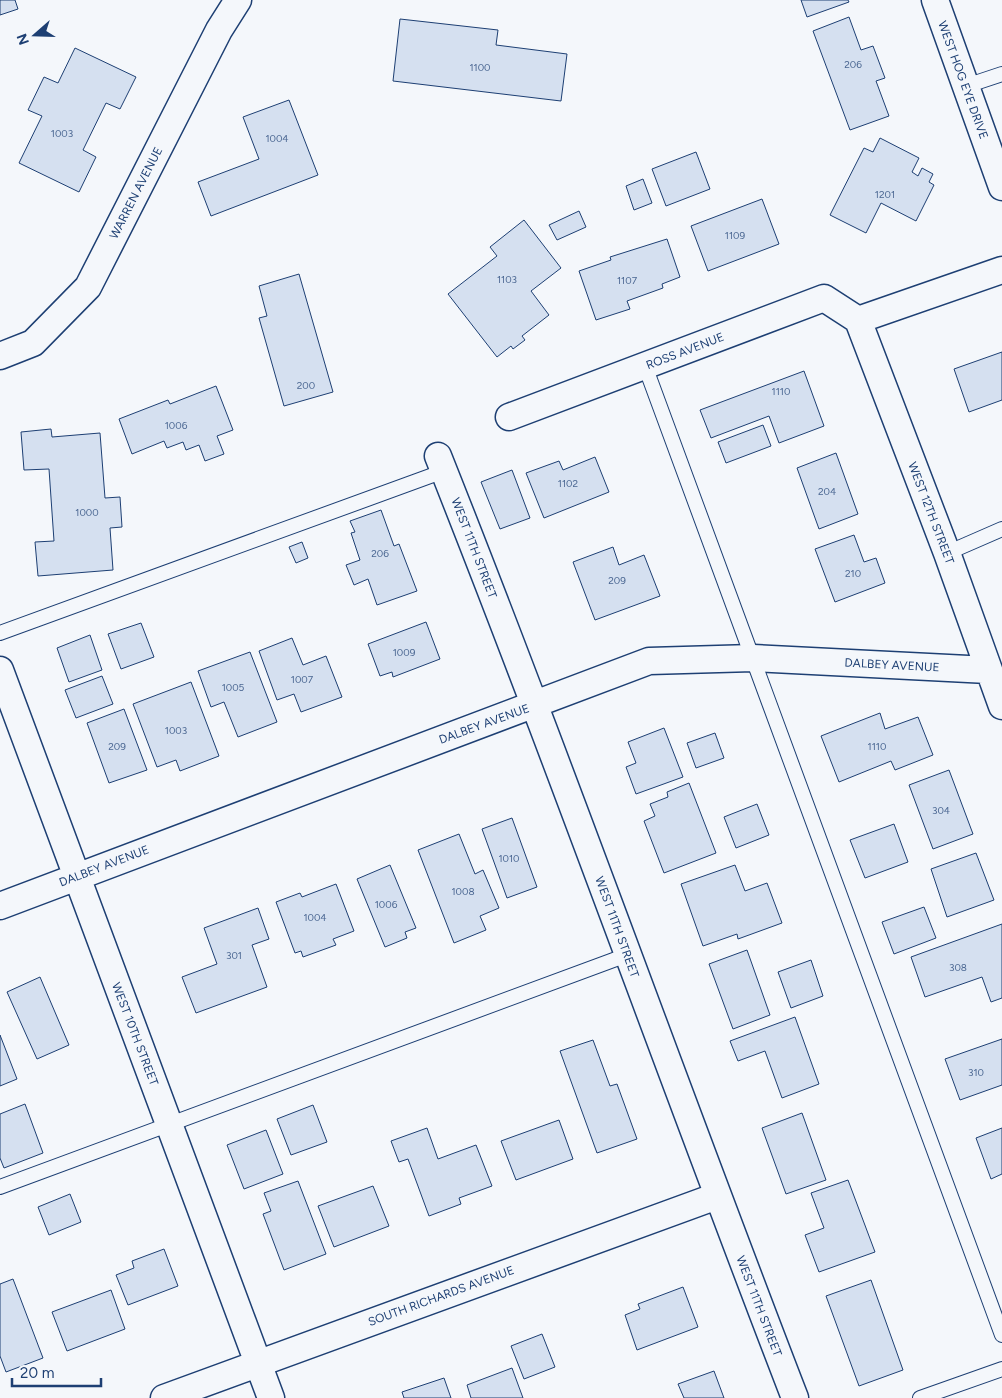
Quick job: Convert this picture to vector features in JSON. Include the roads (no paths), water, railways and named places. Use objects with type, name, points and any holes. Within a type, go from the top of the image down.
[{"type":"street","name":"WARREN AVENUE","points":[[0,356],[33,343],[88,287],[219,30],[238,0]]},
{"type":"street","name":"WEST HOG EYE DRIVE","points":[[935,0],[1002,188]]},
{"type":"street","points":[[858,320],[1002,270]]},
{"type":"street","name":"ROSS AVENUE","points":[[509,418],[824,298],[858,320]]},
{"type":"street","name":"WEST 12TH STREET","points":[[858,320],[947,553],[1002,706]]},
{"type":"street","name":"WEST 11TH STREET","points":[[441,463],[535,705],[717,1196],[795,1398]]},
{"type":"street","name":"DALBEY AVENUE","points":[[0,906],[649,661],[753,658],[988,670]]},
{"type":"street","name":"WEST 10TH STREET","points":[[0,670],[75,877],[271,1398]]},
{"type":"street","name":"SOUTH RICHARDS AVENUE","points":[[164,1398],[717,1196]]},
{"type":"lane","points":[[966,86],[1002,74]]},
{"type":"lane","points":[[645,366],[1002,1336]]},
{"type":"lane","points":[[0,633],[441,463]]},
{"type":"lane","points":[[947,553],[1002,528]]},
{"type":"lane","points":[[0,1187],[168,1123],[627,955]]},
{"type":"lane","points":[[920,1398],[1002,1369]]}]
